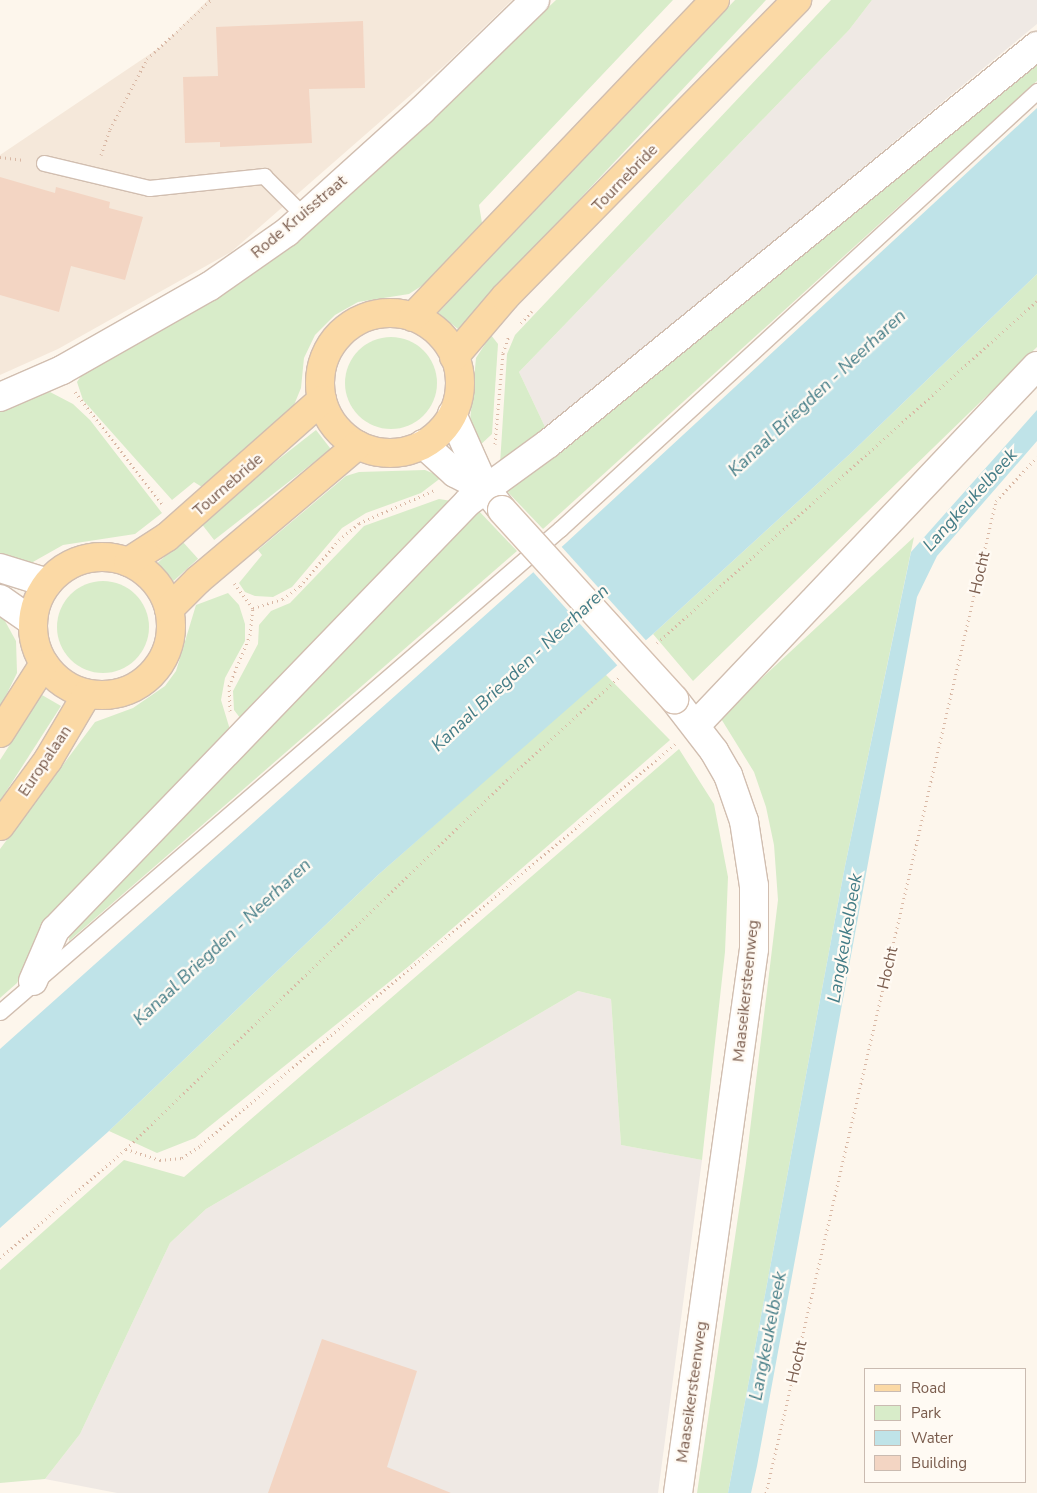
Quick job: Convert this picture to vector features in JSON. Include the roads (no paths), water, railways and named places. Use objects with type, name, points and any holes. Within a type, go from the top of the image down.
[{"type":"main road","points":[[413,318],[715,0]]},
{"type":"main road","name":"Tournebride","points":[[454,357],[505,296],[797,0]]},
{"type":"main road","points":[[391,313],[413,318],[437,332],[454,357],[460,385],[452,414],[423,444],[387,453],[358,445],[338,431],[322,400],[321,370],[341,333],[371,316],[391,313]]},
{"type":"main road","name":"Tournebride","points":[[128,562],[167,538],[322,400]]},
{"type":"main road","points":[[169,609],[198,580],[358,445]]},
{"type":"main road","points":[[89,558],[128,562],[159,587],[169,609],[170,642],[152,674],[125,692],[87,694],[69,688],[44,664],[33,637],[36,605],[48,583],[65,568],[89,558]]},
{"type":"main road","points":[[0,733],[44,664]]},
{"type":"main road","name":"Europalaan","points":[[0,826],[48,760],[87,694]]},
{"type":"street","name":"Rode Kruisstraat","points":[[0,396],[62,370],[210,286],[304,216],[420,111],[535,0]]},
{"type":"street","points":[[33,981],[55,930],[485,488],[549,443],[1037,46]]},
{"type":"street","points":[[696,726],[1037,366]]},
{"type":"street","points":[[452,414],[475,459]]},
{"type":"street","name":"Maaseikersteenweg","points":[[423,444],[475,459],[485,488],[502,510],[674,699],[696,726],[714,751],[737,797],[750,851],[754,949],[678,1493]]},
{"type":"street","points":[[0,568],[48,583]]},
{"type":"street","points":[[0,600],[33,622]]},
{"type":"lane","points":[[0,1012],[33,981],[560,528],[1037,91]]},
{"type":"lane","points":[[44,163],[149,188],[264,176],[304,216]]},
{"type":"water","name":"Kanaal Briegden - Neerharen","points":[[1037,108],[1037,274],[851,453],[653,634],[378,875],[109,1131],[0,1228],[0,1049],[566,543]]},
{"type":"water","name":"Langkeukelbeek","points":[[1037,410],[1037,441],[937,556],[917,597],[757,1466],[751,1493],[728,1493],[845,866],[911,552]]}]
